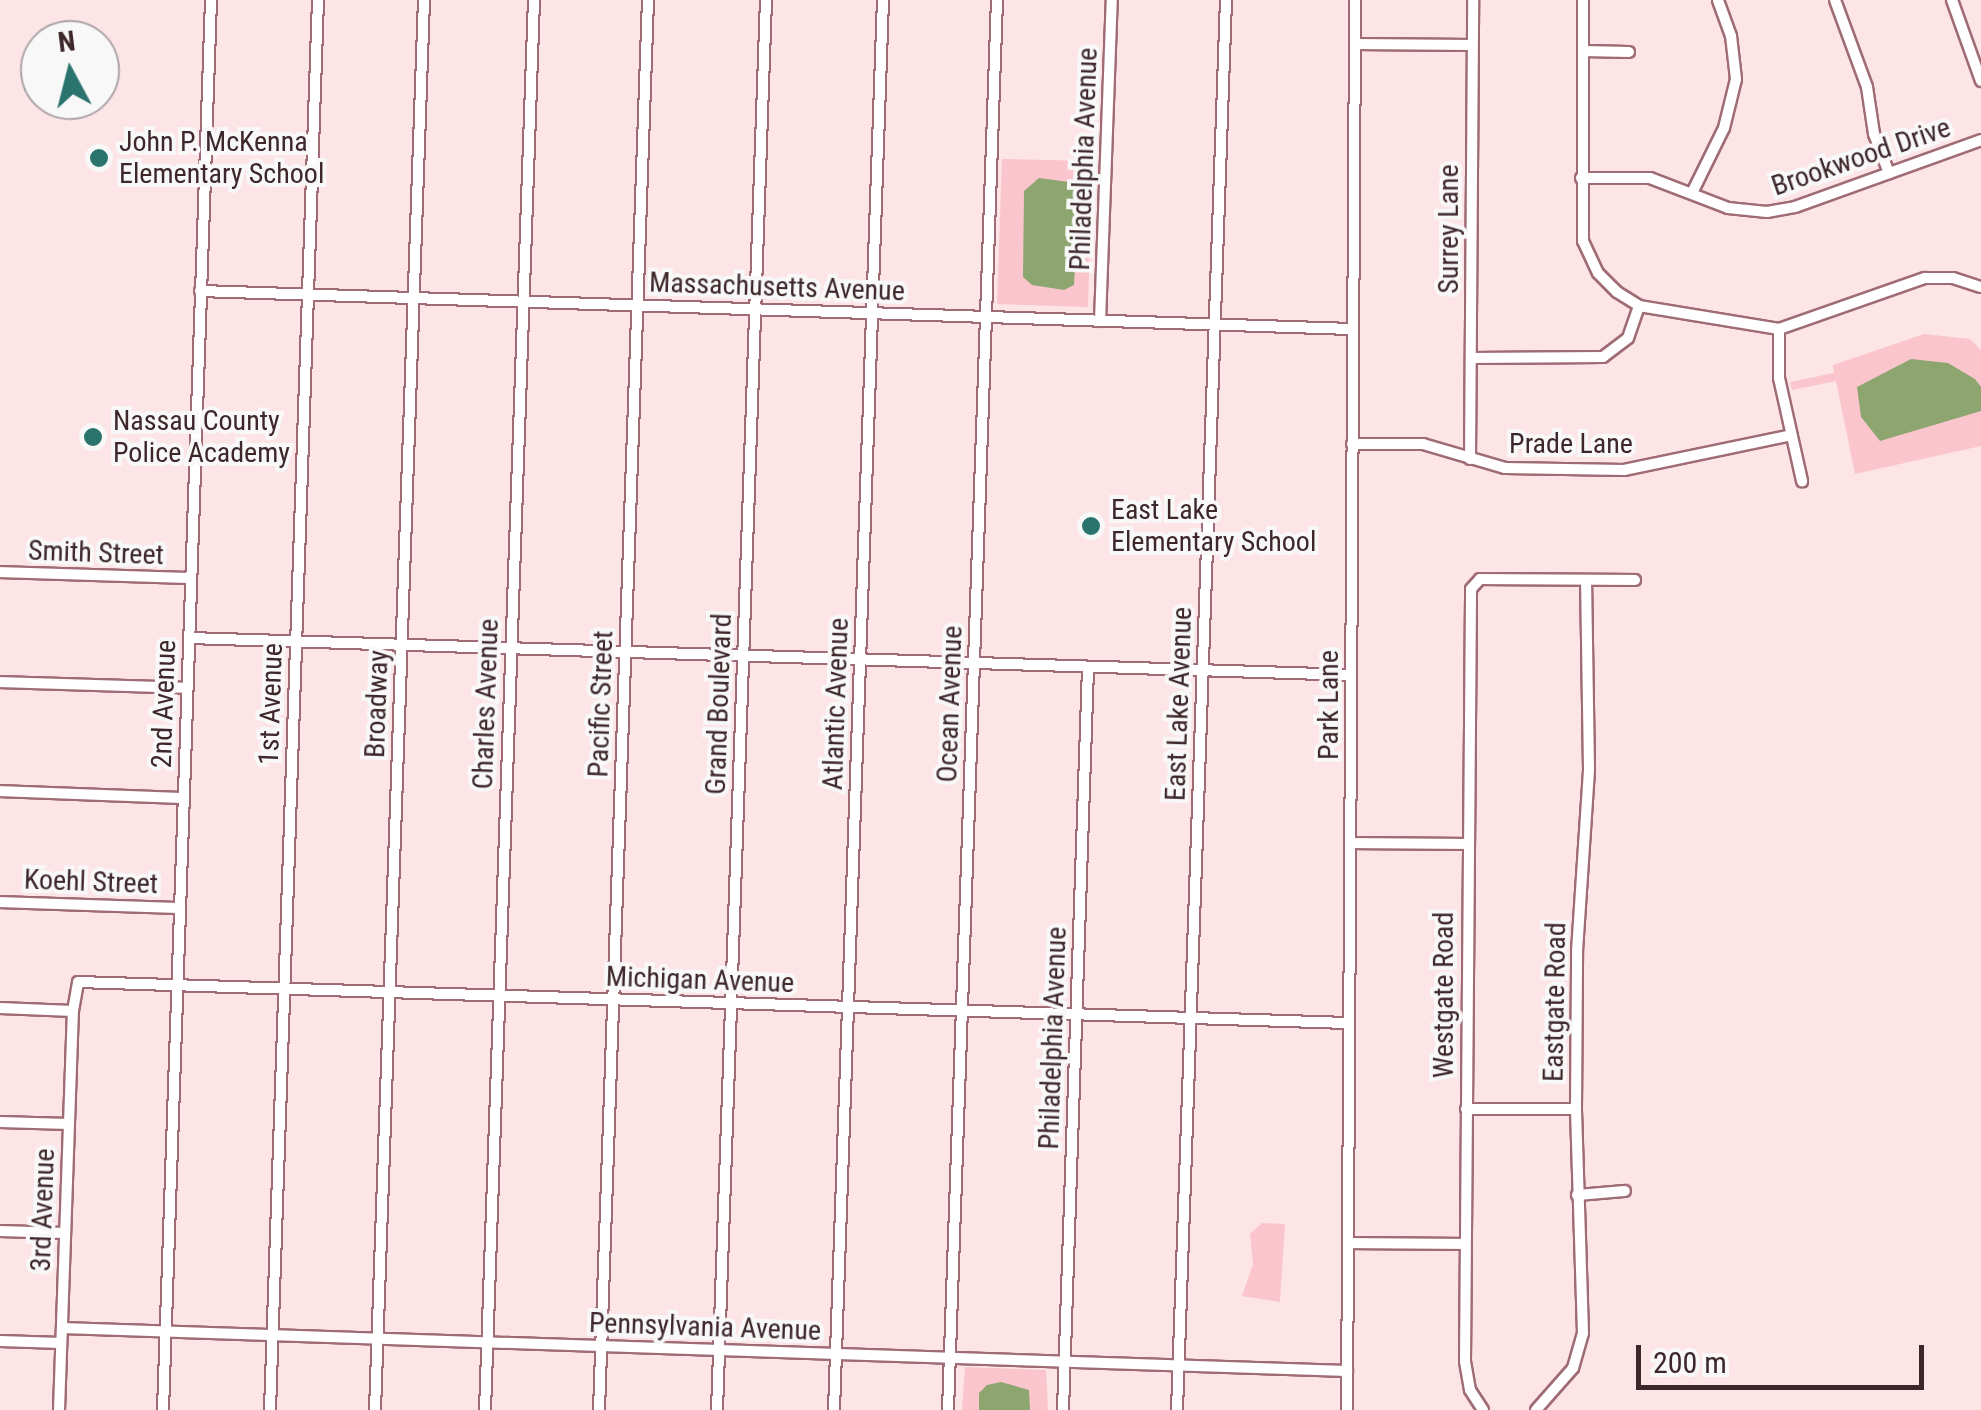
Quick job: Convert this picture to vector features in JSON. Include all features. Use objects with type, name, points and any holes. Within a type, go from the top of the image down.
[{"type":"street","name":"2nd Avenue","points":[[163,1410],[210,0]]},
{"type":"street","name":"1st Avenue","points":[[270,1410],[318,0]]},
{"type":"street","name":"Broadway","points":[[375,1410],[424,0]]},
{"type":"street","name":"Charles Avenue","points":[[485,1410],[534,0]]},
{"type":"street","name":"Pacific Street","points":[[599,1410],[648,0]]},
{"type":"street","name":"Grand Boulevard","points":[[717,1410],[766,0]]},
{"type":"street","name":"Atlantic Avenue","points":[[834,1410],[883,0]]},
{"type":"street","name":"Ocean Avenue","points":[[948,1410],[997,0]]},
{"type":"street","name":"Philadelphia Avenue","points":[[1100,320],[1112,0]]},
{"type":"street","name":"East Lake Avenue","points":[[1177,1410],[1226,0]]},
{"type":"street","name":"Park Lane","points":[[1347,1410],[1355,0]]},
{"type":"street","name":"Surrey Lane","points":[[1470,459],[1472,0]]},
{"type":"street","points":[[1583,0],[1581,224],[1588,255],[1606,283],[1640,306],[1778,329],[1925,278],[1953,278],[1981,287]]},
{"type":"street","points":[[1692,193],[1724,128],[1736,80],[1731,36],[1718,0]]},
{"type":"street","points":[[1835,0],[1867,87],[1874,134],[1889,173]]},
{"type":"street","points":[[1952,0],[1981,81]]},
{"type":"street","points":[[1355,44],[1472,45]]},
{"type":"street","points":[[1582,52],[1628,52]]},
{"type":"street","name":"Brookwood Drive","points":[[1581,178],[1650,178],[1728,208],[1767,212],[1795,208],[1981,140]]},
{"type":"street","name":"Massachusetts Avenue","points":[[200,291],[1353,329]]},
{"type":"street","points":[[1471,358],[1602,356],[1628,338],[1640,306]]},
{"type":"street","points":[[1778,329],[1779,378],[1802,481]]},
{"type":"street","name":"Prade Lane","points":[[1352,444],[1423,444],[1505,468],[1624,470],[1791,435]]},
{"type":"street","name":"Smith Street","points":[[0,572],[190,578]]},
{"type":"street","name":"Westgate Road","points":[[1483,1410],[1470,1390],[1465,1361],[1470,588],[1480,579],[1586,580]]},
{"type":"street","points":[[1586,580],[1635,580]]},
{"type":"street","name":"Eastgate Road","points":[[1536,1410],[1560,1388],[1581,1348],[1577,951],[1588,769],[1586,580]]},
{"type":"street","points":[[189,638],[1351,675]]},
{"type":"street","name":"Philadelphia Avenue","points":[[1063,1410],[1088,668]]},
{"type":"street","points":[[0,682],[187,688]]},
{"type":"street","points":[[0,792],[183,798]]},
{"type":"street","points":[[1350,844],[1468,844]]},
{"type":"street","name":"Koehl Street","points":[[0,902],[180,908]]},
{"type":"street","name":"Michigan Avenue","points":[[73,1011],[78,982],[1349,1023]]},
{"type":"street","points":[[0,1008],[73,1011]]},
{"type":"street","name":"3rd Avenue","points":[[59,1410],[73,1011]]},
{"type":"street","points":[[1466,1108],[1576,1109]]},
{"type":"street","points":[[0,1122],[69,1124]]},
{"type":"street","points":[[1577,1195],[1625,1192]]},
{"type":"street","points":[[0,1231],[65,1233]]},
{"type":"street","points":[[1348,1243],[1465,1244]]},
{"type":"street","name":"Pennsylvania Avenue","points":[[62,1328],[1347,1371]]},
{"type":"street","points":[[0,1340],[61,1342]]},
{"type":"shaded area","points":[[1002,159],[1092,161],[1088,307],[997,304]]},
{"type":"shaded area","points":[[1039,178],[1069,182],[1079,193],[1074,285],[1064,290],[1032,285],[1023,277],[1024,191]]},
{"type":"shaded area","points":[[1924,334],[1970,339],[1981,350],[1981,446],[1855,474],[1836,381],[1792,390],[1790,382],[1834,373],[1833,365]]},
{"type":"shaded area","points":[[1911,359],[1948,363],[1975,379],[1981,387],[1981,411],[1880,441],[1861,417],[1857,387]]},
{"type":"shaded area","points":[[1262,1223],[1285,1224],[1280,1302],[1242,1296],[1253,1264],[1250,1234]]},
{"type":"shaded area","points":[[965,1367],[1046,1370],[1048,1410],[962,1410]]},
{"type":"shaded area","points":[[1001,1382],[1029,1390],[1030,1410],[979,1410],[979,1393],[987,1385]]},
{"type":"place","name":"John P. McKenna Elementary School","points":[[99,158]]},
{"type":"place","name":"Nassau County Police Academy","points":[[93,437]]},
{"type":"place","name":"East Lake Elementary School","points":[[1091,526]]}]
